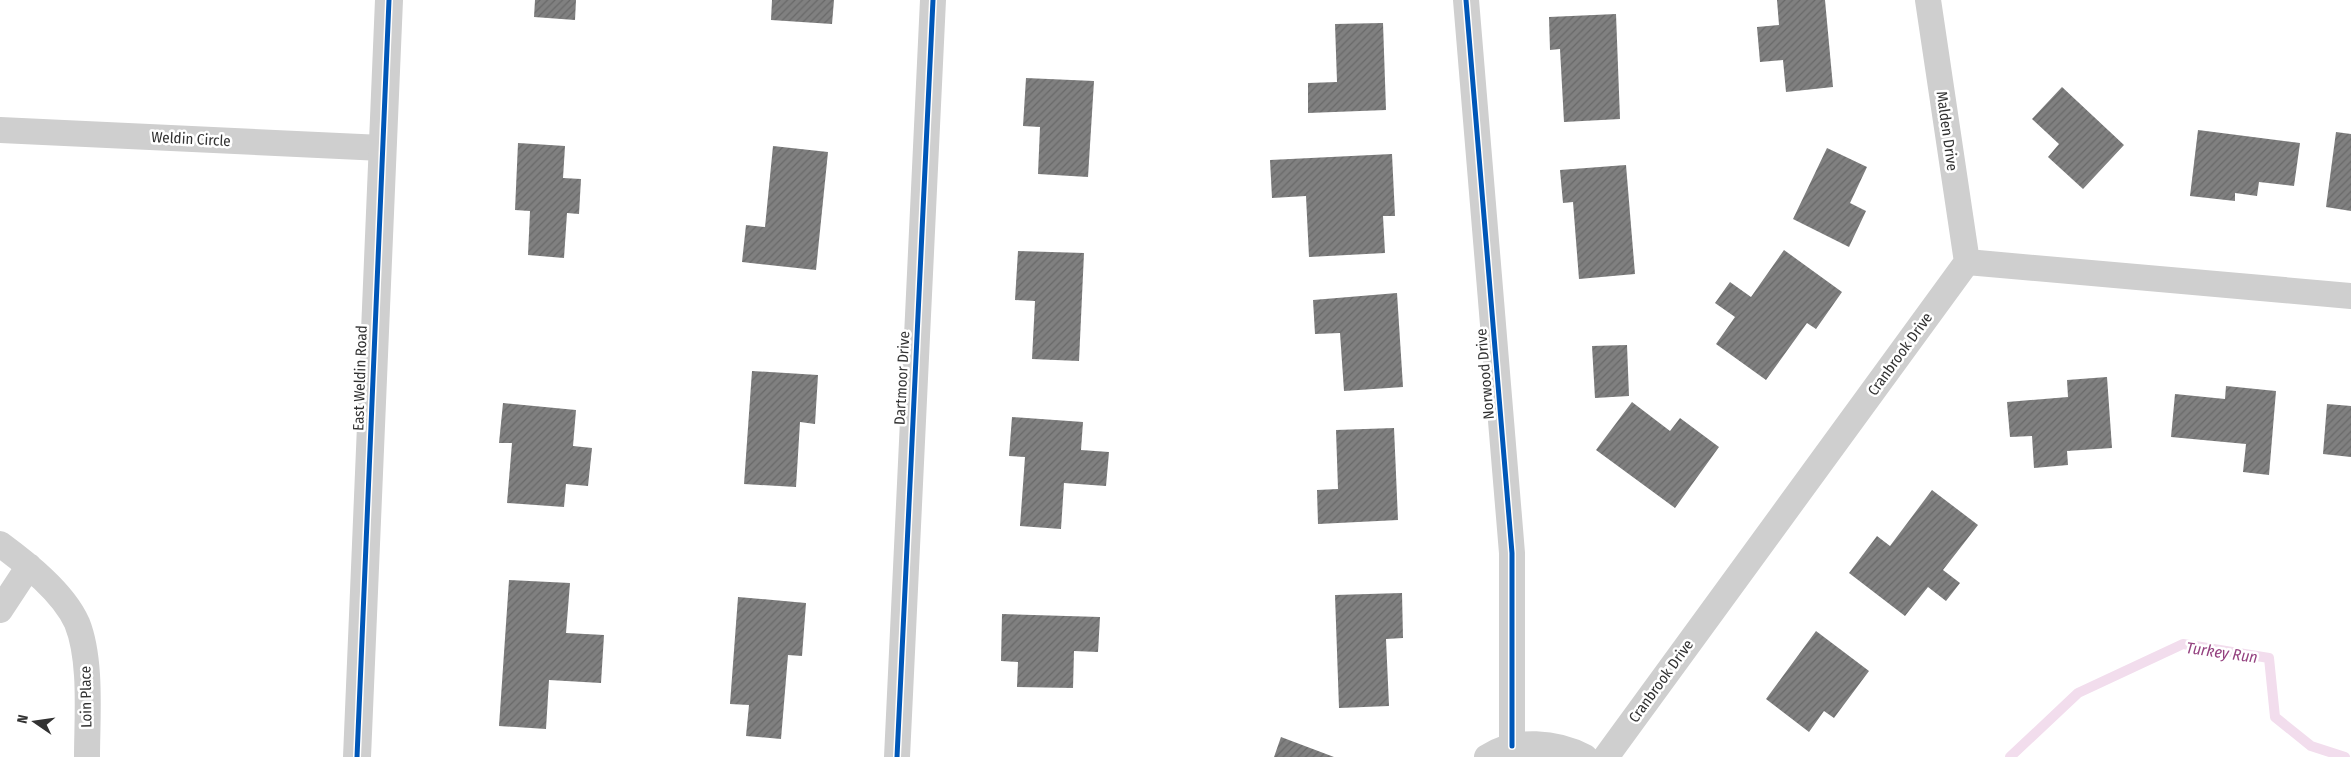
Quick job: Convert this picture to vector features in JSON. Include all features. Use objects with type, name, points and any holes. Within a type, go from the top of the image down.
[{"type":"street","name":"East Weldin Road","points":[[357,757],[389,0]]},
{"type":"street","name":"Dartmoor Drive","points":[[897,757],[932,0]]},
{"type":"street","name":"Norwood Drive","points":[[1466,0],[1512,553],[1512,746]]},
{"type":"street","name":"Malden Drive","points":[[1928,0],[1967,262]]},
{"type":"street","name":"Weldin Circle","points":[[0,130],[382,148]]},
{"type":"street","points":[[1967,262],[2351,296]]},
{"type":"street","name":"Cranbrook Drive","points":[[1606,757],[1967,262]]},
{"type":"street","name":"Loin Place","points":[[0,544],[29,566],[55,591],[77,623],[86,664],[87,757]]},
{"type":"street","points":[[0,610],[29,566]]},
{"type":"street","points":[[1487,757],[1512,746],[1549,745],[1567,749],[1585,757]]},
{"type":"building","points":[[535,0],[576,0],[575,20],[534,17]]},
{"type":"building","points":[[772,0],[834,0],[832,24],[771,20]]},
{"type":"building","points":[[1777,0],[1825,0],[1833,87],[1786,92],[1783,60],[1760,62],[1757,27],[1779,25]]},
{"type":"building","points":[[1616,14],[1620,119],[1564,122],[1560,49],[1550,50],[1549,17]]},
{"type":"building","points":[[1383,23],[1386,110],[1308,113],[1308,83],[1337,82],[1335,24]]},
{"type":"building","points":[[1026,78],[1094,81],[1088,177],[1038,174],[1040,127],[1023,126]]},
{"type":"building","points":[[2062,87],[2124,145],[2083,189],[2048,157],[2059,144],[2032,119]]},
{"type":"building","points":[[2198,130],[2300,143],[2294,186],[2259,182],[2257,196],[2235,193],[2235,201],[2190,196]]},
{"type":"building","points":[[2336,132],[2351,134],[2351,211],[2326,207]]},
{"type":"building","points":[[518,143],[565,146],[563,178],[581,179],[579,214],[567,213],[564,258],[528,255],[530,211],[515,210]]},
{"type":"building","points":[[773,146],[828,152],[816,270],[742,262],[746,225],[765,227]]},
{"type":"building","points":[[1827,148],[1867,167],[1850,203],[1866,211],[1849,247],[1793,219]]},
{"type":"building","points":[[1392,154],[1395,216],[1383,216],[1385,253],[1309,257],[1306,196],[1272,198],[1270,160]]},
{"type":"building","points":[[1626,165],[1635,274],[1579,279],[1573,202],[1563,203],[1560,170]]},
{"type":"building","points":[[1784,250],[1842,292],[1816,329],[1807,323],[1766,380],[1716,344],[1735,317],[1715,303],[1730,282],[1751,297]]},
{"type":"building","points":[[1018,251],[1084,253],[1079,361],[1032,359],[1035,301],[1015,300]]},
{"type":"building","points":[[1397,293],[1403,387],[1344,391],[1340,333],[1315,334],[1313,300]]},
{"type":"building","points":[[1627,345],[1629,396],[1595,398],[1592,346]]},
{"type":"building","points":[[752,371],[818,375],[815,424],[800,422],[796,487],[744,484]]},
{"type":"building","points":[[2107,377],[2112,448],[2067,451],[2068,465],[2034,468],[2032,436],[2010,437],[2007,402],[2068,397],[2067,380]]},
{"type":"building","points":[[2226,386],[2276,391],[2269,475],[2243,472],[2246,444],[2171,437],[2175,394],[2225,399]]},
{"type":"building","points":[[1632,402],[1670,431],[1680,418],[1719,447],[1675,508],[1596,450]]},
{"type":"building","points":[[503,403],[576,410],[573,446],[592,448],[588,486],[566,484],[564,507],[507,503],[512,443],[499,443]]},
{"type":"building","points":[[2327,404],[2351,406],[2351,457],[2323,454]]},
{"type":"building","points":[[1012,417],[1083,422],[1081,450],[1109,452],[1106,486],[1064,483],[1061,529],[1020,526],[1025,457],[1009,456]]},
{"type":"building","points":[[1394,428],[1398,520],[1318,524],[1317,490],[1338,489],[1336,430]]},
{"type":"building","points":[[1932,490],[1978,525],[1943,570],[1960,583],[1946,601],[1928,587],[1905,616],[1849,573],[1877,536],[1890,546]]},
{"type":"building","points":[[509,580],[570,583],[566,633],[604,635],[601,683],[549,680],[546,729],[499,726]]},
{"type":"building","points":[[1402,593],[1403,638],[1386,639],[1389,706],[1339,708],[1335,595]]},
{"type":"building","points":[[738,597],[806,603],[802,656],[788,655],[781,739],[746,736],[749,705],[730,704]]},
{"type":"building","points":[[1002,614],[1100,617],[1098,652],[1074,651],[1073,688],[1017,687],[1018,662],[1001,661]]},
{"type":"building","points":[[1816,631],[1869,671],[1834,718],[1824,711],[1809,732],[1766,699]]},
{"type":"building","points":[[1281,737],[1334,757],[1274,757]]},
{"type":"waterway","name":"Turkey Run","points":[[2010,757],[2078,693],[2183,644],[2269,658],[2275,717],[2311,746],[2345,757]]},
{"type":"cycle path","points":[[357,757],[389,0]]},
{"type":"cycle path","points":[[897,757],[933,0]]},
{"type":"cycle path","points":[[1466,0],[1512,553],[1512,746]]}]
